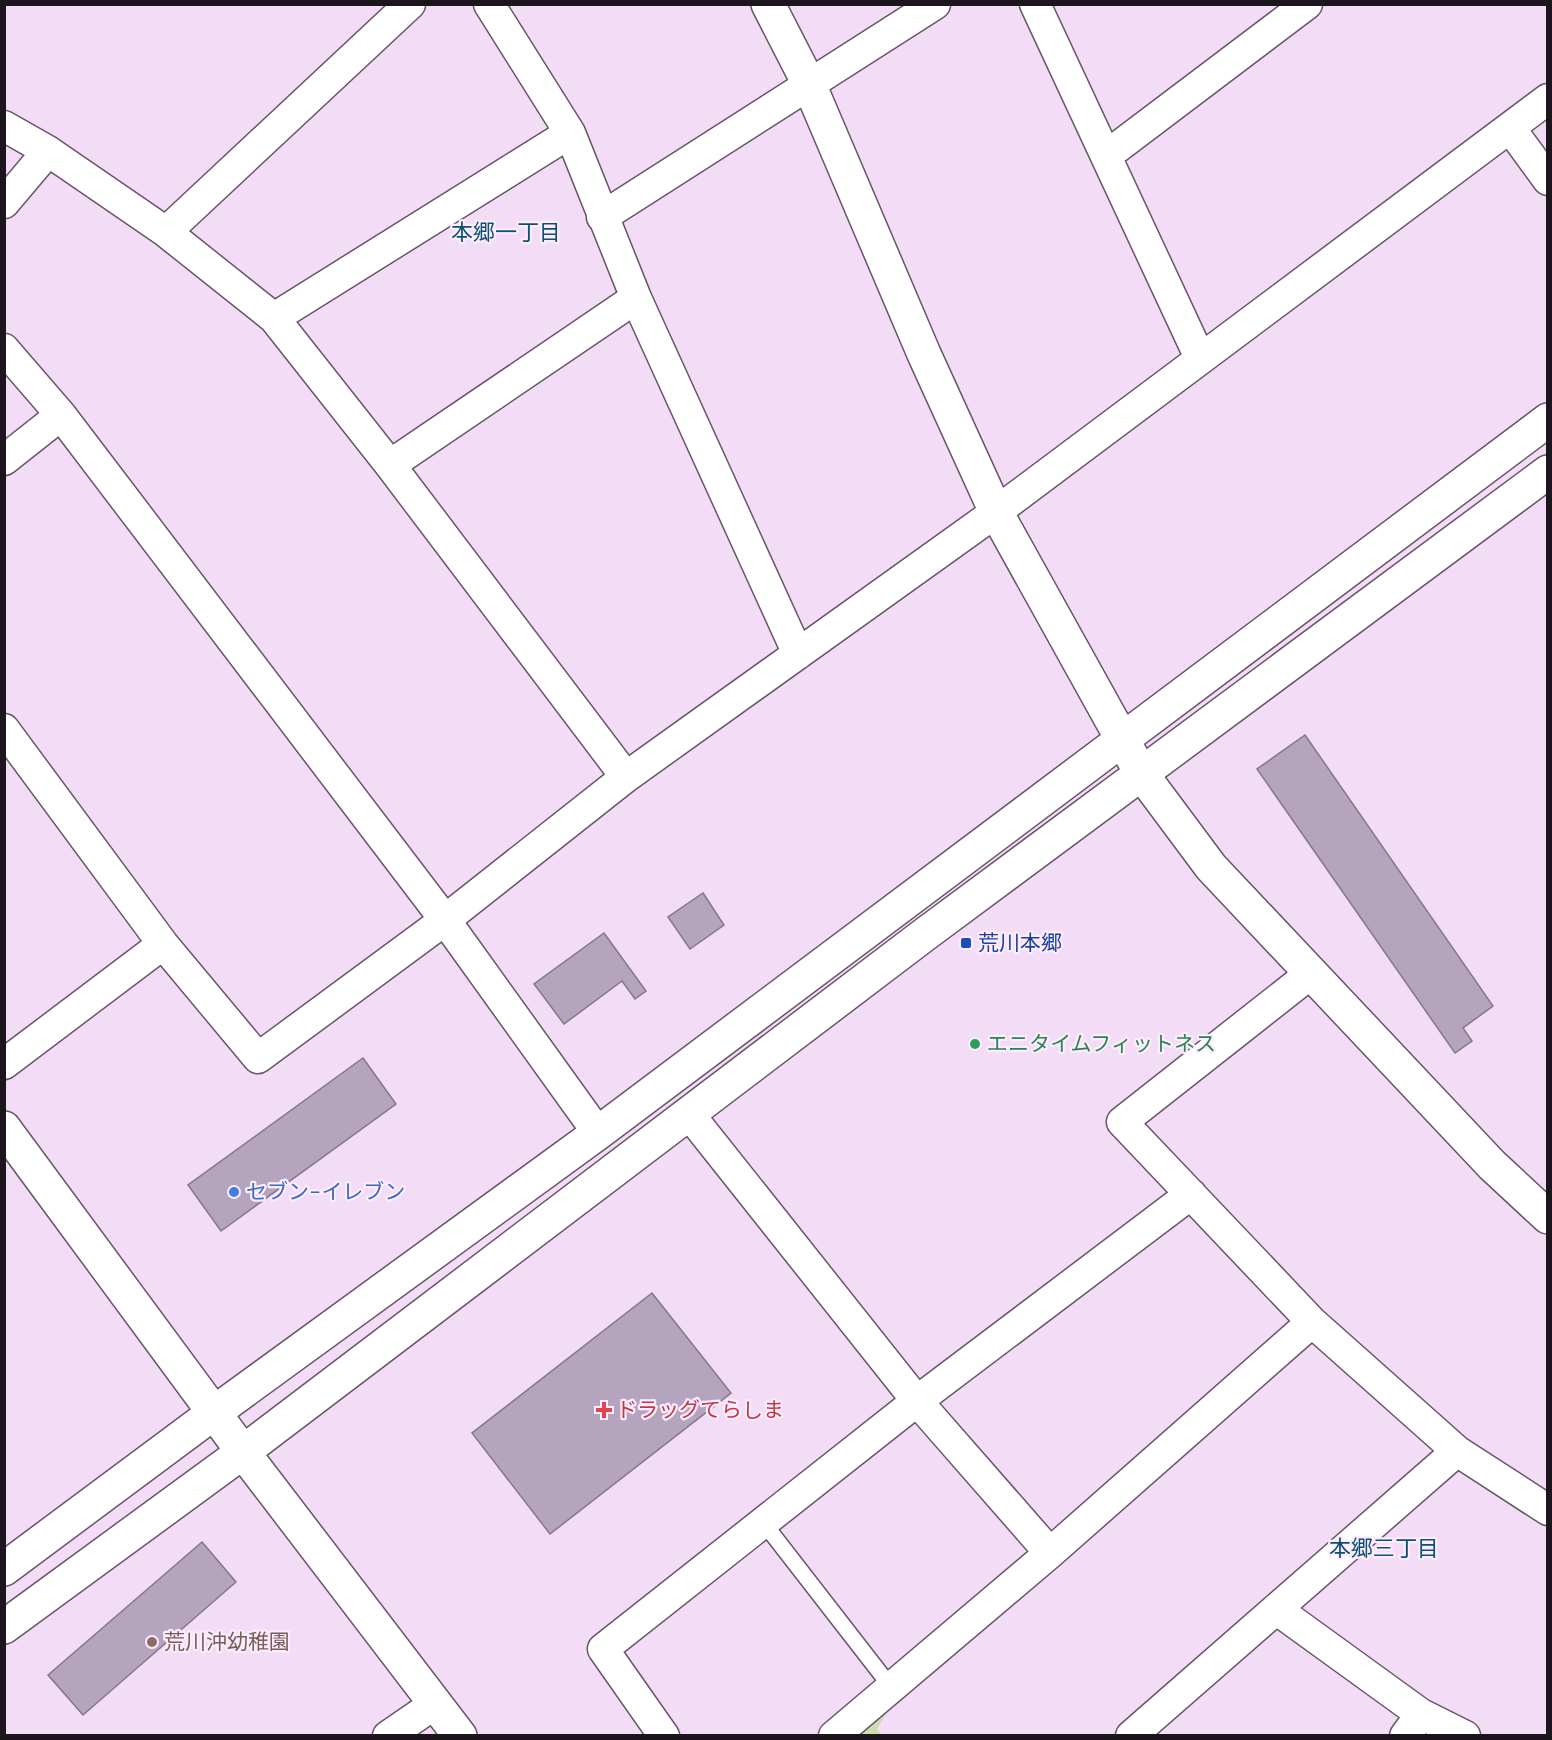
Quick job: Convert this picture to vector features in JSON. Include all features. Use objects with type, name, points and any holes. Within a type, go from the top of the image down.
[{"type":"street","points":[[166,232],[410,4]]},
{"type":"street","points":[[489,4],[570,133],[636,298],[798,654]]},
{"type":"street","points":[[768,4],[808,84],[924,354],[996,512],[1141,773],[1211,867],[1492,1165],[1548,1216]]},
{"type":"street","points":[[602,217],[935,4]]},
{"type":"street","points":[[1035,4],[1200,357]]},
{"type":"street","points":[[1106,156],[1307,4]]},
{"type":"street","points":[[4,729],[163,944],[258,1058],[445,920],[626,777],[996,512],[1200,357],[1548,99]]},
{"type":"street","points":[[4,126],[48,151],[166,232],[274,318],[390,465],[626,777]]},
{"type":"street","points":[[1510,128],[1548,180]]},
{"type":"street","points":[[274,318],[570,133]]},
{"type":"street","points":[[4,202],[48,151]]},
{"type":"street","points":[[390,465],[636,298]]},
{"type":"street","points":[[4,349],[61,415],[445,920],[598,1133]]},
{"type":"street","points":[[4,460],[61,415]]},
{"type":"street","points":[[4,1569],[598,1133],[1121,738],[1548,420]]},
{"type":"street","points":[[4,1627],[243,1452],[924,934],[1548,472]]},
{"type":"street","points":[[4,1064],[163,944]]},
{"type":"street","points":[[1310,974],[1122,1122],[1312,1323],[1457,1451],[1548,1510]]},
{"type":"street","points":[[689,1114],[917,1401],[1050,1553]]},
{"type":"street","points":[[4,1128],[243,1452],[460,1736]]},
{"type":"street","points":[[664,1736],[603,1649],[917,1401],[1191,1194]]},
{"type":"street","points":[[834,1736],[1050,1553],[1312,1323]]},
{"type":"street","points":[[1131,1736],[1457,1451]]},
{"type":"street","points":[[1276,1609],[1413,1725],[1465,1736]]},
{"type":"street","points":[[388,1736],[436,1702]]},
{"type":"lane","points":[[763,1522],[891,1687]]},
{"type":"green space","points":[[897,1695],[877,1729],[881,1735],[847,1736]]},
{"type":"building","points":[[1305,735],[1493,1006],[1463,1028],[1472,1041],[1455,1053],[1257,769]]},
{"type":"building","points":[[703,893],[724,925],[690,949],[668,917]]},
{"type":"building","points":[[604,933],[646,991],[635,999],[622,981],[564,1024],[534,984]]},
{"type":"building","points":[[363,1058],[396,1104],[221,1231],[188,1185]]},
{"type":"building","points":[[652,1293],[731,1393],[550,1534],[472,1433]]},
{"type":"building","points":[[202,1542],[236,1582],[83,1715],[48,1675]]},
{"type":"place","name":"荒川本郷","points":[[966,943]]},
{"type":"place","name":"エニタイムフィットネス","points":[[975,1044]]},
{"type":"place","name":"セブン-イレブン","points":[[234,1192]]},
{"type":"place","name":"ドラッグてらしま","points":[[604,1410]]},
{"type":"place","name":"荒川沖幼稚園","points":[[152,1642]]},
{"type":"district","name":"本郷一丁目","points":[[506,232]]},
{"type":"district","name":"本郷三丁目","points":[[1384,1548]]}]
